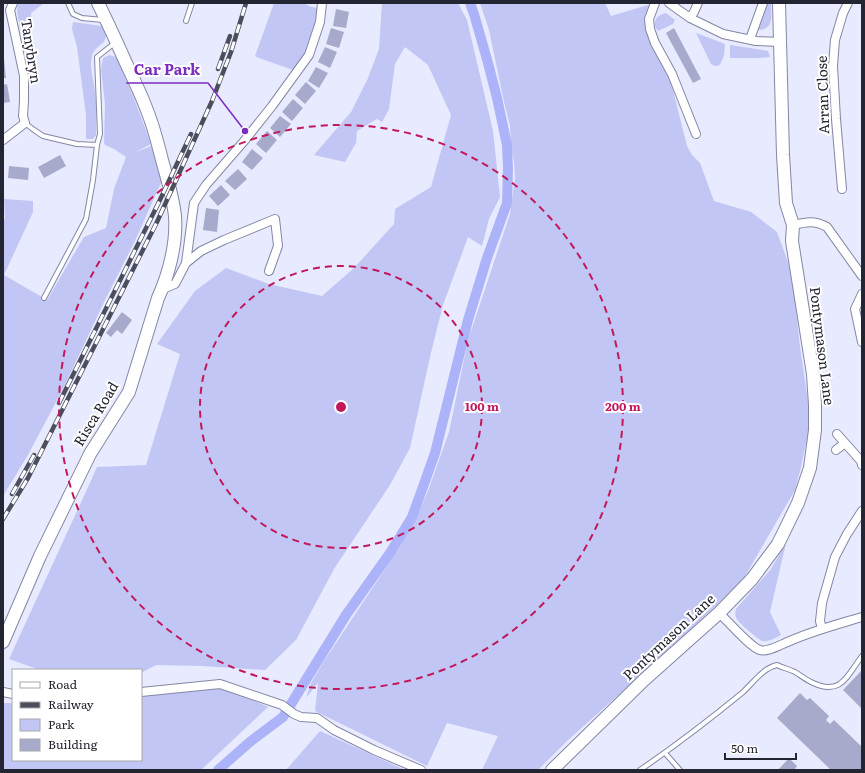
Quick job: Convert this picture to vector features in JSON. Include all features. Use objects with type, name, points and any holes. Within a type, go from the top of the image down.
[{"type":"street","name":"Tanybryn","points":[[13,3],[10,10],[24,76],[23,116],[25,123]]},
{"type":"street","name":"Risca Road","points":[[3,642],[40,556],[90,454],[129,392],[173,251],[175,216],[167,176],[158,143],[148,114],[98,3]]},
{"type":"street","points":[[162,289],[175,284],[186,263],[194,203],[206,185],[281,95],[309,55],[320,22],[322,3]]},
{"type":"street","points":[[655,3],[648,20],[650,29],[655,43],[672,74],[696,134]]},
{"type":"street","points":[[669,3],[690,18],[723,34],[756,41],[780,42]]},
{"type":"street","points":[[690,18],[698,3]]},
{"type":"street","points":[[750,39],[764,3]]},
{"type":"street","name":"Pontymason Lane","points":[[552,770],[644,680],[719,613],[752,579],[778,544],[798,503],[810,468],[815,430],[813,374],[792,241],[793,225],[786,203],[783,155],[779,3]]},
{"type":"street","name":"Arran Close","points":[[842,189],[833,66],[835,40],[843,13],[848,3]]},
{"type":"street","points":[[3,140],[25,123]]},
{"type":"street","points":[[186,263],[207,248],[275,219],[278,246],[268,271]]},
{"type":"street","points":[[793,225],[819,222],[827,227],[862,276]]},
{"type":"street","points":[[862,294],[855,309],[862,342]]},
{"type":"street","points":[[837,434],[861,461],[862,465]]},
{"type":"street","points":[[836,450],[845,443]]},
{"type":"street","points":[[822,629],[820,621],[822,603],[835,557],[847,534],[862,511]]},
{"type":"street","points":[[719,613],[753,647],[760,651],[773,649],[784,643],[822,629],[862,617]]},
{"type":"street","points":[[142,692],[220,684],[282,705],[294,714],[301,717],[317,718],[334,730],[374,750],[421,770]]},
{"type":"lane","points":[[68,3],[73,14],[82,18],[106,20]]},
{"type":"lane","points":[[186,21],[192,3]]},
{"type":"lane","points":[[44,298],[86,219],[100,134],[97,57],[116,42]]},
{"type":"lane","points":[[25,123],[43,136],[77,144],[97,145]]},
{"type":"lane","points":[[640,770],[665,753],[743,692],[770,666],[777,665],[794,671],[812,682],[832,688],[846,680],[862,656]]},
{"type":"lane","points":[[665,753],[680,770]]},
{"type":"green space","points":[[18,3],[44,3],[31,13],[31,26],[20,29],[17,11]]},
{"type":"green space","points":[[274,3],[304,3],[311,7],[319,8],[312,37],[304,56],[293,70],[255,56]]},
{"type":"green space","points":[[382,3],[458,3],[467,20],[493,131],[500,197],[489,219],[482,246],[468,237],[443,305],[410,448],[390,485],[334,569],[296,640],[265,670],[156,665],[142,672],[142,669],[37,669],[9,659],[97,467],[146,465],[180,354],[157,344],[195,291],[226,268],[269,284],[322,296],[354,268],[394,224],[395,209],[431,187],[451,115],[428,65],[405,47],[395,64],[389,109],[382,122],[377,119],[357,131],[356,143],[345,162],[314,155],[351,112],[368,78],[379,49]]},
{"type":"green space","points":[[480,3],[605,3],[611,16],[651,4],[645,15],[645,29],[669,74],[687,146],[692,155],[700,163],[714,201],[751,212],[777,232],[788,262],[794,290],[800,347],[810,415],[808,434],[795,490],[744,578],[693,628],[567,741],[538,770],[482,770],[498,736],[447,723],[427,766],[315,711],[318,683],[306,698],[311,683],[324,661],[399,548],[428,491],[449,432],[468,340],[510,214],[515,178],[510,126],[489,30]]},
{"type":"green space","points":[[763,3],[771,3],[771,21],[767,28],[757,30]]},
{"type":"green space","points":[[666,13],[675,20],[673,24],[658,31],[655,25],[657,17]]},
{"type":"green space","points":[[73,22],[102,26],[106,36],[104,42],[94,52],[91,61],[91,70],[96,98],[96,135],[93,139],[86,139],[86,115],[77,47],[72,29]]},
{"type":"green space","points":[[696,33],[725,44],[724,55],[720,65],[715,66],[711,64]]},
{"type":"green space","points":[[730,45],[768,51],[770,57],[730,58]]},
{"type":"green space","points":[[109,55],[116,57],[135,101],[151,144],[134,153],[151,146],[165,174],[134,243],[65,385],[28,455],[3,496],[4,199],[33,201],[33,212],[4,275],[47,300],[84,237],[106,228],[114,189],[126,157],[105,145],[104,142],[105,104],[101,69],[103,58]]},
{"type":"green space","points":[[786,543],[770,612],[781,635],[770,640],[763,641],[753,635],[736,618],[736,609],[771,569]]},
{"type":"green space","points":[[219,684],[268,707],[201,770],[3,770],[3,703],[12,703],[12,761],[142,761],[142,692]]},
{"type":"green space","points":[[320,731],[405,770],[286,770]]},
{"type":"building","points":[[336,9],[349,12],[346,28],[333,26]]},
{"type":"building","points":[[331,28],[344,32],[339,48],[326,44]]},
{"type":"building","points":[[674,28],[701,79],[693,83],[666,33]]},
{"type":"building","points":[[325,47],[337,52],[330,68],[318,62]]},
{"type":"building","points":[[4,59],[6,78],[3,78]]},
{"type":"building","points":[[316,67],[328,73],[319,88],[308,81]]},
{"type":"building","points":[[306,82],[316,91],[305,104],[295,95]]},
{"type":"building","points":[[7,84],[10,102],[3,103],[3,85]]},
{"type":"building","points":[[293,99],[303,108],[292,121],[282,112]]},
{"type":"building","points":[[280,116],[291,124],[280,137],[270,128]]},
{"type":"building","points":[[267,131],[277,140],[266,153],[256,144]]},
{"type":"building","points":[[252,149],[263,158],[252,170],[242,162]]},
{"type":"building","points":[[60,155],[66,166],[44,178],[38,167]]},
{"type":"building","points":[[9,166],[29,168],[28,180],[8,178]]},
{"type":"building","points":[[238,169],[247,179],[235,190],[225,181]]},
{"type":"building","points":[[221,185],[230,195],[218,206],[209,196]]},
{"type":"building","points":[[206,208],[219,210],[217,232],[203,230]]},
{"type":"building","points":[[122,312],[132,320],[122,334],[117,330],[111,337],[106,333]]},
{"type":"building","points":[[862,670],[862,709],[843,690]]},
{"type":"building","points":[[800,693],[807,700],[810,698],[829,716],[826,720],[830,724],[834,720],[862,747],[862,770],[831,770],[777,718]]},
{"type":"building","points":[[789,758],[797,766],[795,769],[796,770],[778,770]]},
{"type":"waterway","points":[[218,770],[251,741],[283,717],[346,615],[390,553],[412,517],[435,453],[468,320],[487,258],[507,203],[507,145],[488,63],[470,3]]},
{"type":"railway","points":[[3,519],[28,478],[157,222],[212,101],[231,52],[246,3]]},
{"type":"railway","points":[[218,69],[230,36]]},
{"type":"railway","points":[[59,403],[158,204],[191,134]]},
{"type":"railway","points":[[12,494],[34,455]]},
{"type":"place","name":"Car Park","points":[[245,131]]}]
